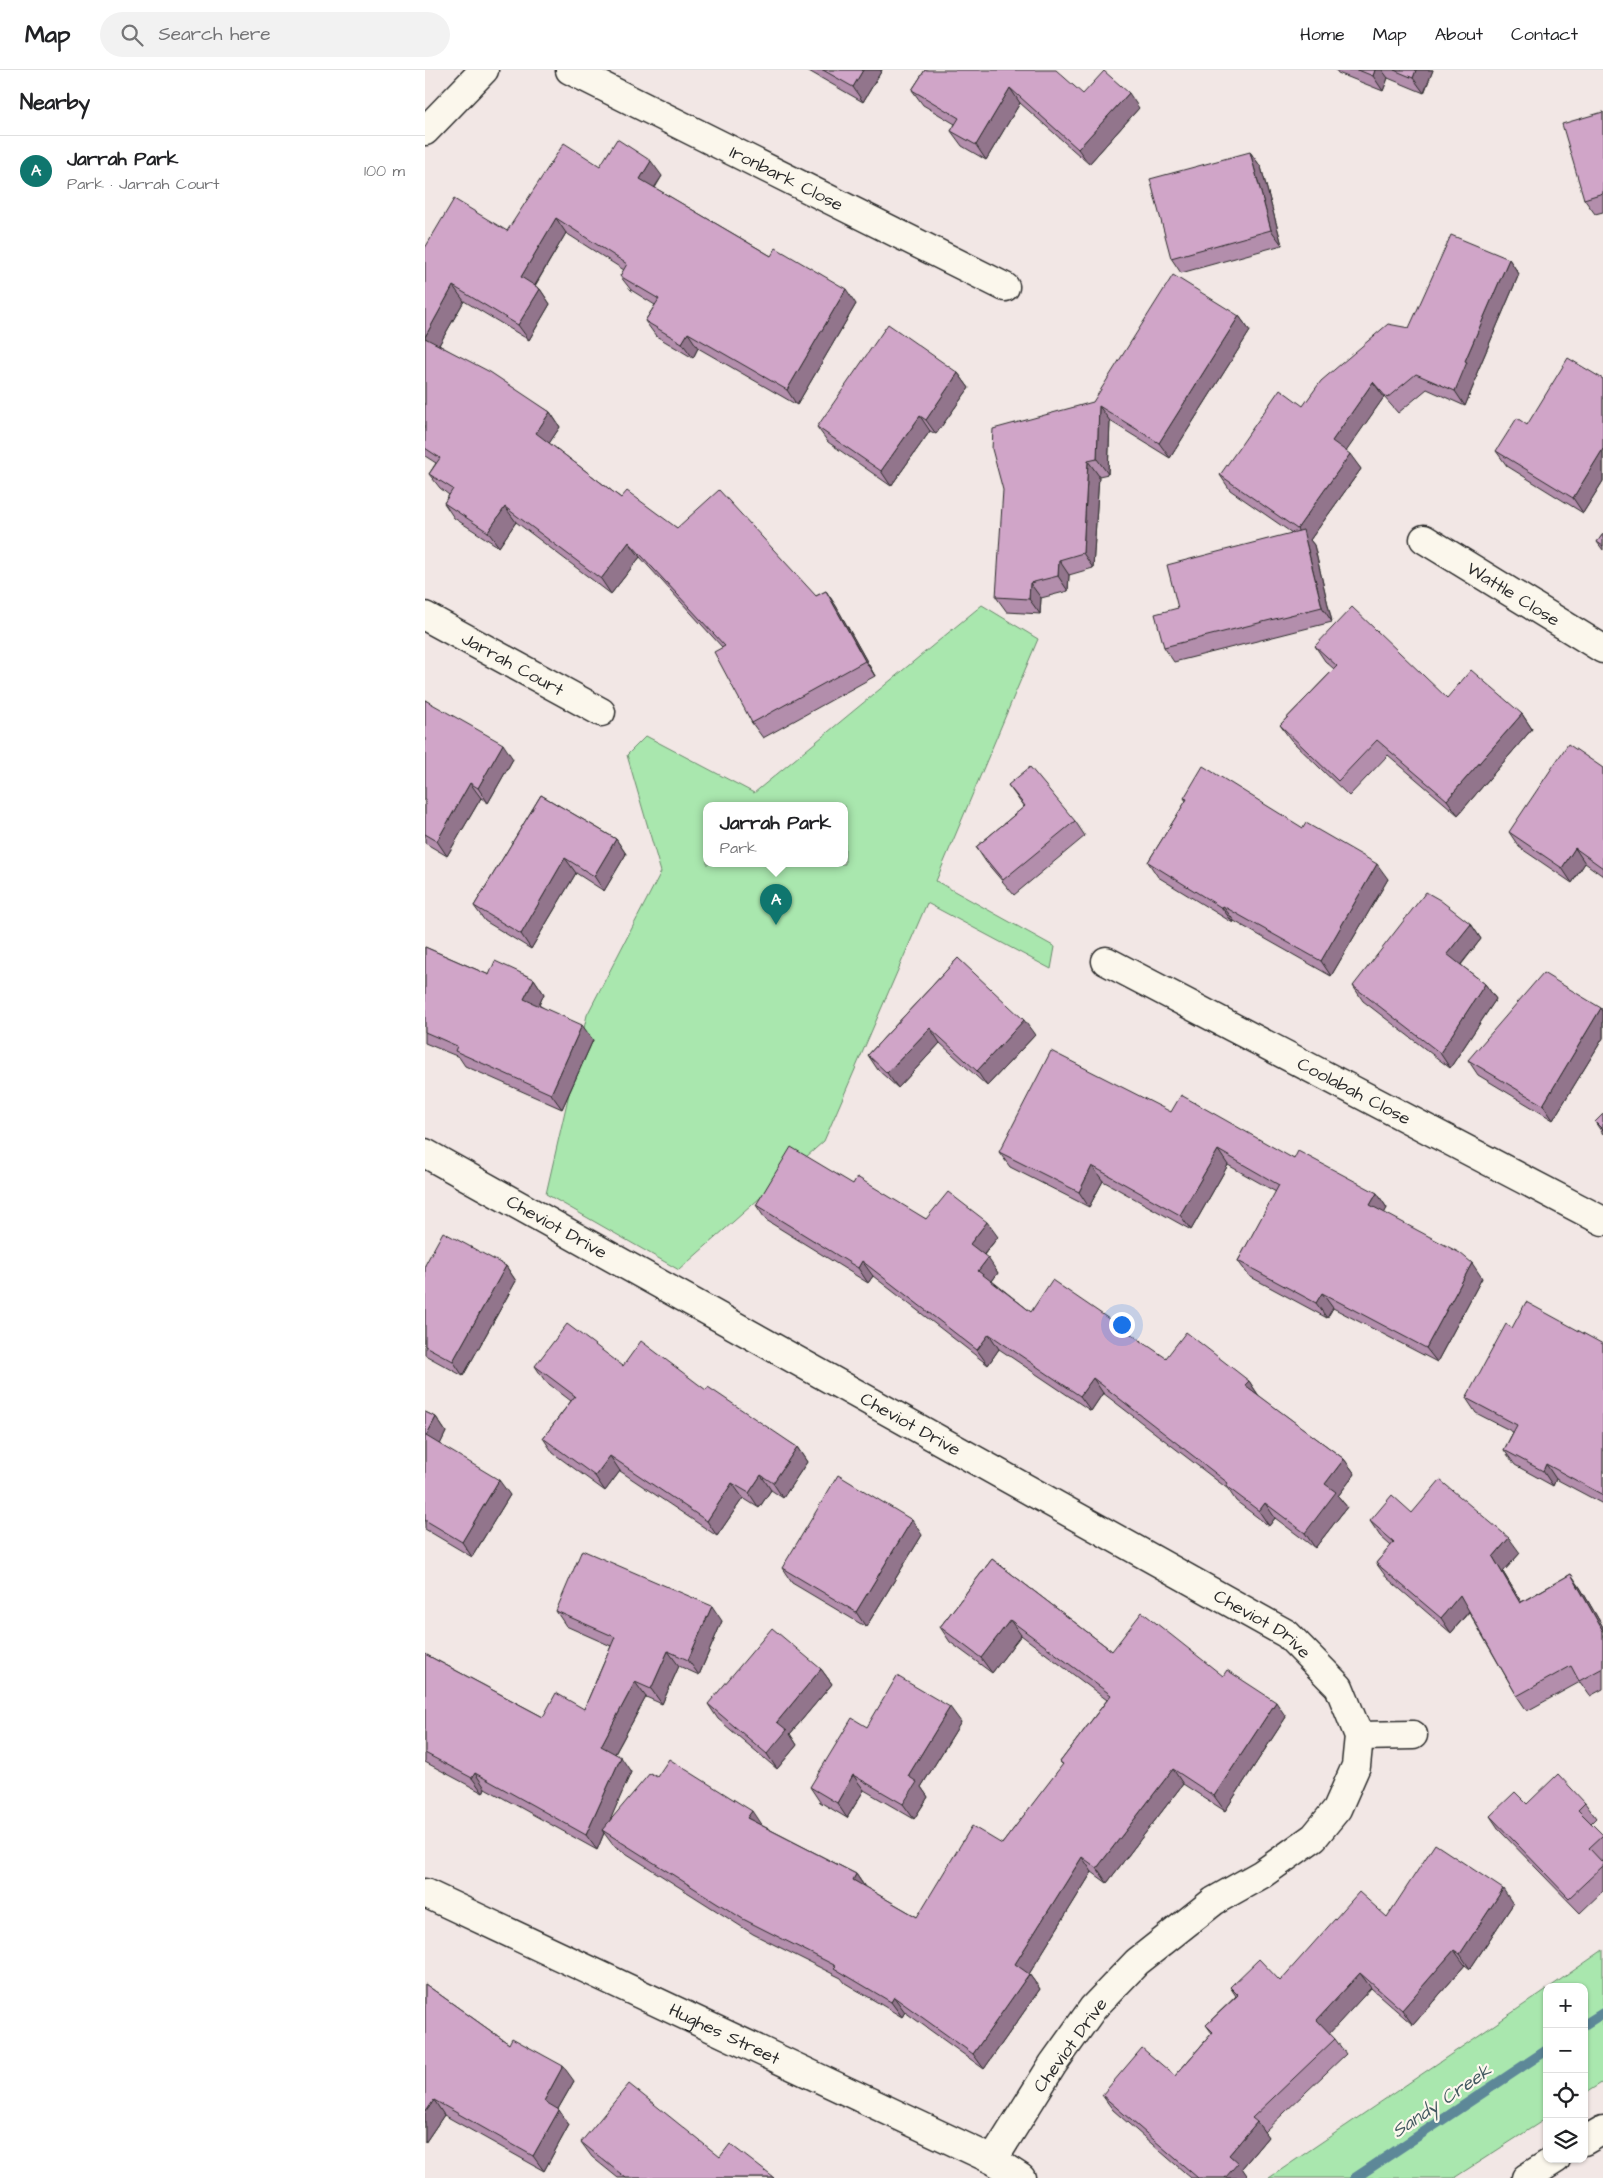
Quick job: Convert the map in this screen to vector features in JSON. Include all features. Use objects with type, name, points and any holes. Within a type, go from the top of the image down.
[{"type":"street","points":[[425,131],[484,70]]},
{"type":"street","name":"Ironbark Close","points":[[570,70],[1005,288]]},
{"type":"street","name":"Wattle Close","points":[[1424,539],[1603,649]]},
{"type":"street","name":"Jarrah Court","points":[[425,616],[601,712]]},
{"type":"street","name":"Coolabah Close","points":[[1106,962],[1603,1221]]},
{"type":"street","name":"Cheviot Drive","points":[[425,1153],[1287,1634],[1339,1687],[1359,1736],[1356,1766],[1337,1809],[1314,1837],[1262,1874],[1214,1901],[1137,1962],[1093,2008],[1053,2064],[993,2160]]},
{"type":"street","points":[[1359,1736],[1413,1736]]},
{"type":"street","name":"Hughes Street","points":[[425,1893],[993,2160],[1021,2178]]},
{"type":"street","points":[[1588,2139],[1603,2130]]},
{"type":"street","points":[[1526,2178],[1550,2163]]},
{"type":"green space","points":[[982,605],[1038,639],[936,881],[1055,947],[1051,969],[927,903],[824,1141],[679,1270],[546,1194],[587,1015],[661,872],[627,755],[646,736],[754,793]]},
{"type":"green space","points":[[1603,1950],[1603,2082],[1588,2091],[1588,1983],[1556,1983]]},
{"type":"green space","points":[[1543,1992],[1543,2121],[1454,2178],[1269,2178]]},
{"type":"building","points":[[823,70],[863,70],[853,87]]},
{"type":"building","points":[[925,70],[1056,70],[1083,94],[1104,71],[1129,93],[1078,149],[1010,88],[976,145],[951,131],[959,118],[912,90]]},
{"type":"building","points":[[1358,70],[1375,70],[1373,76]]},
{"type":"building","points":[[1394,70],[1416,70],[1413,78]]},
{"type":"building","points":[[1603,112],[1603,193],[1584,199],[1562,124]]},
{"type":"building","points":[[617,139],[651,161],[640,179],[771,256],[776,248],[846,289],[787,390],[688,333],[682,343],[645,321],[659,299],[620,276],[627,264],[556,218],[521,277],[540,289],[518,325],[453,286],[425,337],[425,248],[454,199],[507,231],[564,143],[600,166]]},
{"type":"building","points":[[1250,152],[1271,230],[1171,258],[1150,179]]},
{"type":"building","points":[[1451,235],[1509,259],[1465,361],[1467,362],[1455,391],[1416,374],[1387,398],[1373,382],[1332,441],[1350,454],[1297,529],[1220,475],[1280,389],[1303,406],[1321,381],[1388,324],[1409,328]]},
{"type":"building","points":[[1173,275],[1239,316],[1159,443],[1099,406],[1097,459],[1088,461],[1083,553],[1059,560],[1058,576],[1030,583],[1029,599],[996,597],[1003,490],[992,449],[993,429],[1093,402]]},
{"type":"building","points":[[888,324],[958,373],[926,420],[920,416],[881,471],[817,427]]},
{"type":"building","points":[[425,338],[490,372],[550,412],[536,433],[621,498],[627,491],[677,528],[719,490],[816,596],[826,591],[865,661],[752,723],[714,652],[725,646],[629,542],[601,579],[505,507],[488,532],[444,503],[453,489],[429,474],[440,458],[425,448]]},
{"type":"building","points":[[1568,358],[1603,379],[1603,449],[1573,498],[1496,451],[1517,418],[1527,425]]},
{"type":"building","points":[[1303,530],[1322,607],[1164,647],[1155,614],[1178,608],[1167,565]]},
{"type":"building","points":[[1603,534],[1603,546],[1597,542]]},
{"type":"building","points":[[1352,607],[1447,698],[1471,670],[1522,714],[1447,800],[1377,740],[1338,781],[1280,725],[1337,666],[1315,646]]},
{"type":"building","points":[[425,700],[503,744],[478,788],[470,783],[437,841],[425,834]]},
{"type":"building","points":[[1568,744],[1603,768],[1603,868],[1575,848],[1562,868],[1509,832]]},
{"type":"building","points":[[1203,766],[1303,828],[1306,823],[1377,864],[1321,961],[1223,906],[1222,908],[1148,862],[1187,799],[1184,798]]},
{"type":"building","points":[[1030,767],[1075,821],[1003,880],[976,847],[1025,806],[1008,785]]},
{"type":"building","points":[[541,795],[616,839],[594,876],[565,858],[521,934],[474,906]]},
{"type":"building","points":[[1426,892],[1440,900],[1471,924],[1447,954],[1485,984],[1440,1053],[1353,986]]},
{"type":"building","points":[[425,947],[489,975],[495,961],[534,979],[524,999],[582,1025],[551,1094],[455,1051],[457,1046],[425,1032]]},
{"type":"building","points":[[958,958],[1024,1020],[977,1071],[930,1028],[887,1073],[868,1055]]},
{"type":"building","points":[[1543,973],[1601,1008],[1543,1105],[1468,1060]]},
{"type":"building","points":[[1051,1051],[1171,1112],[1181,1095],[1294,1159],[1298,1151],[1377,1193],[1370,1205],[1460,1253],[1472,1263],[1426,1348],[1322,1293],[1316,1303],[1238,1261],[1279,1185],[1218,1150],[1180,1215],[1092,1166],[1079,1192],[999,1152]]},
{"type":"building","points":[[1603,1114],[1603,1130],[1595,1122]]},
{"type":"building","points":[[791,1147],[853,1184],[857,1177],[926,1219],[948,1192],[987,1222],[970,1244],[988,1258],[978,1271],[1031,1312],[1052,1280],[1166,1358],[1186,1332],[1249,1381],[1245,1385],[1344,1459],[1325,1484],[1336,1492],[1305,1533],[1265,1503],[1259,1511],[1226,1486],[1228,1483],[1093,1378],[1080,1396],[989,1334],[977,1350],[862,1261],[858,1268],[756,1205]]},
{"type":"building","points":[[443,1232],[506,1266],[453,1361],[425,1346],[425,1265]]},
{"type":"building","points":[[1526,1302],[1603,1344],[1603,1495],[1546,1464],[1543,1471],[1504,1450],[1517,1425],[1466,1398],[1506,1324],[1512,1328]]},
{"type":"building","points":[[567,1324],[623,1366],[641,1341],[706,1390],[708,1387],[797,1447],[773,1483],[761,1475],[749,1493],[732,1483],[707,1521],[610,1456],[595,1476],[543,1438],[575,1396],[535,1366]]},
{"type":"building","points":[[425,1412],[436,1417],[426,1436],[499,1480],[462,1542],[425,1520]]},
{"type":"building","points":[[838,1475],[912,1520],[856,1612],[782,1568]]},
{"type":"building","points":[[1440,1480],[1509,1538],[1493,1557],[1520,1603],[1571,1574],[1603,1631],[1603,1668],[1579,1681],[1571,1666],[1517,1696],[1460,1595],[1441,1618],[1376,1563],[1394,1542],[1370,1521],[1392,1495],[1412,1513]]},
{"type":"building","points":[[582,1550],[712,1606],[688,1660],[668,1651],[651,1689],[635,1682],[601,1746],[621,1757],[586,1835],[475,1773],[472,1778],[425,1753],[425,1654],[543,1717],[556,1693],[584,1709],[615,1637],[556,1611]]},
{"type":"building","points":[[992,1559],[1112,1651],[1142,1612],[1223,1676],[1227,1670],[1276,1702],[1214,1796],[1173,1769],[1097,1868],[1082,1857],[1015,1964],[1029,1974],[973,2054],[894,1997],[891,2002],[834,1968],[836,1966],[743,1919],[602,1830],[650,1773],[657,1777],[669,1759],[752,1811],[747,1818],[856,1874],[853,1880],[917,1917],[972,1826],[1002,1844],[1063,1764],[1060,1762],[1111,1695],[1010,1620],[981,1658],[940,1627]]},
{"type":"building","points":[[772,1628],[821,1669],[777,1722],[787,1730],[767,1754],[708,1704]]},
{"type":"building","points":[[897,1676],[950,1707],[908,1776],[917,1782],[903,1804],[853,1775],[837,1803],[810,1787],[852,1718],[867,1727]]},
{"type":"building","points":[[1558,1774],[1585,1803],[1578,1810],[1603,1835],[1589,1848],[1603,1863],[1603,1866],[1569,1898],[1490,1816],[1515,1792],[1527,1804]]},
{"type":"building","points":[[1435,1844],[1503,1889],[1460,1954],[1454,1950],[1402,2010],[1360,1973],[1317,2020],[1335,2039],[1252,2118],[1257,2122],[1229,2155],[1238,2163],[1225,2178],[1198,2178],[1102,2095],[1142,2048],[1175,2076],[1213,2032],[1206,2025],[1238,1995],[1230,1987],[1259,1959],[1280,1981],[1359,1892],[1387,1917]]},
{"type":"building","points":[[425,1984],[509,2044],[512,2038],[563,2066],[544,2101],[559,2110],[533,2156],[434,2100],[425,2113]]},
{"type":"building","points":[[629,2084],[720,2157],[730,2144],[774,2178],[626,2178],[581,2142]]},
{"type":"waterway","name":"Sandy Creek","points":[[1588,2022],[1603,2013]]},
{"type":"waterway","name":"Sandy Creek","points":[[1355,2178],[1543,2053]]},
{"type":"place","name":"Jarrah Park","points":[[776,925]]}]
